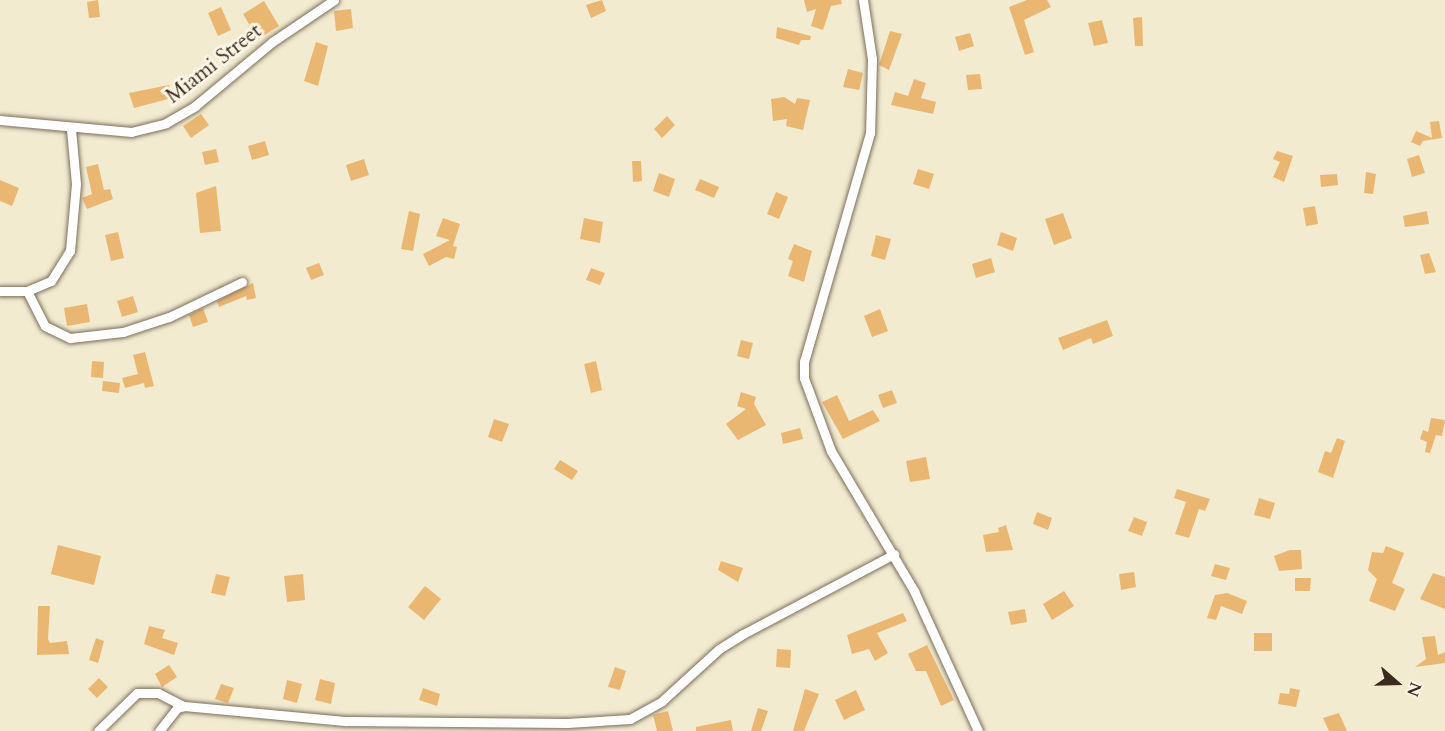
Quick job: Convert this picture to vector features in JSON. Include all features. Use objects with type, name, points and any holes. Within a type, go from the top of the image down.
[{"type":"street","name":"Miami Street","points":[[0,120],[70,129],[130,132],[182,115],[302,19],[334,0]]},
{"type":"street","points":[[863,0],[872,71],[870,133],[803,370],[831,451],[894,554],[978,731]]},
{"type":"street","points":[[0,291],[27,291],[51,281],[70,250],[76,184],[70,129]]},
{"type":"street","points":[[27,291],[45,326],[59,336],[82,338],[123,332],[158,321],[242,282]]},
{"type":"street","points":[[98,731],[137,693],[158,693],[184,706],[347,721],[556,723],[630,719],[662,701],[735,639],[894,554]]},
{"type":"street","points":[[159,731],[172,713],[184,706]]},
{"type":"building","points":[[98,0],[100,17],[89,18],[87,2]]},
{"type":"building","points":[[602,0],[606,11],[591,18],[586,5]]},
{"type":"building","points":[[804,0],[841,0],[842,4],[831,6],[823,30],[811,26],[816,9],[807,12]]},
{"type":"building","points":[[1027,0],[1047,0],[1051,7],[1024,20],[1034,52],[1025,55],[1009,7]]},
{"type":"building","points":[[264,1],[279,26],[258,39],[243,14]]},
{"type":"building","points":[[221,7],[231,30],[218,36],[208,13]]},
{"type":"building","points":[[351,9],[353,28],[336,31],[334,11]]},
{"type":"building","points":[[1142,17],[1143,46],[1135,46],[1133,18]]},
{"type":"building","points":[[1102,20],[1108,43],[1094,46],[1088,23]]},
{"type":"building","points":[[777,27],[811,36],[810,40],[801,40],[799,45],[776,38]]},
{"type":"building","points":[[890,31],[902,34],[889,70],[879,65]]},
{"type":"building","points":[[970,33],[974,46],[959,51],[955,37]]},
{"type":"building","points":[[316,42],[328,46],[318,86],[304,81]]},
{"type":"building","points":[[848,69],[863,73],[859,90],[843,87]]},
{"type":"building","points":[[980,74],[982,89],[968,90],[966,75]]},
{"type":"building","points":[[914,79],[926,83],[921,98],[936,102],[933,114],[891,105],[895,92],[908,96]]},
{"type":"building","points":[[169,85],[172,98],[134,108],[129,93]]},
{"type":"building","points":[[784,97],[795,104],[797,98],[810,100],[803,130],[786,126],[787,119],[773,121],[771,99]]},
{"type":"building","points":[[201,114],[209,125],[191,138],[183,126]]},
{"type":"building","points":[[667,116],[675,125],[662,138],[654,129]]},
{"type":"building","points":[[1439,121],[1442,138],[1423,141],[1420,146],[1411,142],[1416,131],[1432,138],[1430,122]]},
{"type":"building","points":[[265,141],[269,155],[252,160],[248,146]]},
{"type":"building","points":[[216,149],[219,162],[205,165],[202,152]]},
{"type":"building","points":[[1277,151],[1293,156],[1284,182],[1273,177],[1280,162],[1273,159]]},
{"type":"building","points":[[1419,155],[1425,173],[1412,177],[1407,159]]},
{"type":"building","points":[[364,159],[369,175],[351,181],[346,165]]},
{"type":"building","points":[[632,161],[641,161],[642,181],[633,182]]},
{"type":"building","points":[[98,164],[104,190],[110,189],[113,199],[87,209],[82,198],[92,194],[86,167]]},
{"type":"building","points":[[918,169],[934,174],[929,189],[913,184]]},
{"type":"building","points":[[1366,172],[1376,174],[1373,194],[1364,193]]},
{"type":"building","points":[[659,173],[675,179],[669,197],[653,191]]},
{"type":"building","points":[[1337,174],[1338,185],[1321,187],[1320,175]]},
{"type":"building","points":[[700,179],[719,187],[714,198],[695,190]]},
{"type":"building","points":[[0,180],[19,188],[12,206],[0,201]]},
{"type":"building","points":[[216,186],[221,231],[200,233],[196,193]]},
{"type":"building","points":[[776,192],[788,197],[779,219],[767,214]]},
{"type":"building","points":[[1315,206],[1318,224],[1306,226],[1303,208]]},
{"type":"building","points":[[409,211],[420,214],[413,251],[401,249]]},
{"type":"building","points":[[1427,211],[1429,224],[1405,227],[1403,216]]},
{"type":"building","points":[[1063,213],[1072,238],[1054,245],[1045,219]]},
{"type":"building","points":[[443,218],[460,224],[453,246],[457,247],[454,259],[446,257],[429,266],[423,254],[450,240],[436,236]]},
{"type":"building","points":[[584,218],[603,222],[600,243],[580,239]]},
{"type":"building","points":[[118,232],[124,258],[111,261],[105,235]]},
{"type":"building","points":[[1001,232],[1017,238],[1013,251],[997,245]]},
{"type":"building","points":[[876,235],[891,239],[885,260],[871,256]]},
{"type":"building","points":[[794,244],[812,251],[804,282],[788,276],[793,261],[788,259]]},
{"type":"building","points":[[1429,253],[1436,272],[1425,274],[1420,255]]},
{"type":"building","points":[[991,258],[995,272],[976,278],[972,264]]},
{"type":"building","points":[[319,263],[324,275],[311,280],[306,268]]},
{"type":"building","points":[[591,268],[605,273],[600,285],[586,280]]},
{"type":"building","points":[[253,283],[256,298],[247,300],[246,296],[219,307],[217,301]]},
{"type":"building","points":[[133,296],[138,312],[122,317],[117,301]]},
{"type":"building","points":[[87,304],[90,322],[67,326],[64,308]]},
{"type":"building","points":[[203,308],[208,322],[193,327],[189,315]]},
{"type":"building","points":[[880,309],[888,331],[872,337],[864,316]]},
{"type":"building","points":[[1107,320],[1113,336],[1093,344],[1091,338],[1063,350],[1058,338]]},
{"type":"building","points":[[741,340],[753,343],[749,359],[737,356]]},
{"type":"building","points":[[145,352],[154,386],[145,388],[144,383],[125,388],[122,378],[138,374],[133,355]]},
{"type":"building","points":[[92,361],[104,362],[103,378],[91,377]]},
{"type":"building","points":[[596,361],[602,390],[591,393],[584,364]]},
{"type":"building","points":[[103,381],[120,383],[119,393],[102,391]]},
{"type":"building","points":[[892,390],[897,403],[883,408],[878,395]]},
{"type":"building","points":[[741,392],[756,397],[754,404],[766,425],[738,440],[726,424],[746,409],[737,406]]},
{"type":"building","points":[[837,395],[849,421],[873,410],[880,421],[843,439],[822,402]]},
{"type":"building","points":[[1431,418],[1445,420],[1442,436],[1436,435],[1430,453],[1425,452],[1427,442],[1420,439],[1423,430],[1428,432]]},
{"type":"building","points":[[494,419],[509,424],[502,442],[488,437]]},
{"type":"building","points":[[800,428],[803,439],[783,444],[781,433]]},
{"type":"building","points":[[1337,438],[1345,441],[1333,478],[1318,472],[1325,451],[1331,453]]},
{"type":"building","points":[[926,457],[930,479],[910,482],[906,461]]},
{"type":"building","points":[[560,460],[578,471],[572,480],[554,469]]},
{"type":"building","points":[[1177,489],[1210,499],[1205,511],[1199,509],[1189,538],[1175,534],[1186,502],[1174,498]]},
{"type":"building","points":[[1259,498],[1275,503],[1270,519],[1254,515]]},
{"type":"building","points":[[1037,512],[1052,518],[1048,530],[1033,524]]},
{"type":"building","points":[[1134,517],[1147,522],[1142,536],[1128,531]]},
{"type":"building","points":[[1006,525],[1013,550],[986,552],[983,535],[999,532],[998,528]]},
{"type":"building","points":[[58,545],[101,556],[94,585],[51,574]]},
{"type":"building","points":[[1386,546],[1404,553],[1392,583],[1405,589],[1395,611],[1369,601],[1377,579],[1368,570],[1372,552],[1383,553]]},
{"type":"building","points":[[1290,550],[1301,550],[1302,569],[1279,571],[1274,556]]},
{"type":"building","points":[[721,561],[743,568],[738,582],[718,570]]},
{"type":"building","points":[[1215,564],[1230,568],[1226,580],[1211,576]]},
{"type":"building","points":[[1134,572],[1136,587],[1121,590],[1119,574]]},
{"type":"building","points":[[1433,573],[1445,577],[1445,609],[1420,599]]},
{"type":"building","points":[[216,574],[230,577],[225,596],[211,593]]},
{"type":"building","points":[[303,574],[305,600],[287,602],[284,576]]},
{"type":"building","points":[[1295,578],[1311,578],[1310,591],[1295,591]]},
{"type":"building","points":[[425,586],[441,599],[424,620],[408,607]]},
{"type":"building","points":[[1064,591],[1074,606],[1052,620],[1043,604]]},
{"type":"building","points":[[1227,593],[1247,601],[1242,614],[1221,606],[1216,620],[1207,618],[1215,595]]},
{"type":"building","points":[[38,606],[50,606],[48,639],[50,643],[67,641],[69,654],[37,655]]},
{"type":"building","points":[[1025,609],[1027,622],[1011,625],[1008,612]]},
{"type":"building","points":[[903,613],[907,621],[877,633],[888,653],[875,661],[869,649],[852,654],[847,635]]},
{"type":"building","points":[[149,626],[165,630],[162,638],[178,643],[174,655],[144,644]]},
{"type":"building","points":[[1254,633],[1272,633],[1272,651],[1254,651]]},
{"type":"building","points":[[1435,636],[1438,655],[1445,652],[1445,663],[1415,667],[1426,659],[1422,637]]},
{"type":"building","points":[[96,638],[104,641],[98,663],[89,660]]},
{"type":"building","points":[[927,645],[954,700],[941,706],[926,671],[916,671],[908,654]]},
{"type":"building","points":[[777,649],[791,650],[790,668],[776,667]]},
{"type":"building","points":[[169,665],[177,677],[162,687],[155,674]]},
{"type":"building","points":[[615,667],[626,671],[620,690],[608,687]]},
{"type":"building","points":[[99,678],[108,687],[97,698],[88,689]]},
{"type":"building","points":[[320,679],[335,683],[331,704],[315,700]]},
{"type":"building","points":[[287,680],[302,684],[297,703],[283,699]]},
{"type":"building","points":[[221,684],[234,688],[228,703],[215,699]]},
{"type":"building","points":[[423,688],[440,694],[437,706],[419,700]]},
{"type":"building","points":[[1290,688],[1300,690],[1296,707],[1278,704],[1280,693],[1289,694]]},
{"type":"building","points":[[805,689],[819,694],[804,731],[793,731]]},
{"type":"building","points":[[856,690],[865,710],[844,720],[835,700]]},
{"type":"building","points":[[758,708],[768,711],[761,731],[751,731]]},
{"type":"building","points":[[668,711],[673,731],[657,731],[653,715]]},
{"type":"building","points":[[1339,713],[1347,731],[1329,731],[1323,718]]},
{"type":"building","points":[[731,720],[733,731],[696,731],[696,727]]}]
